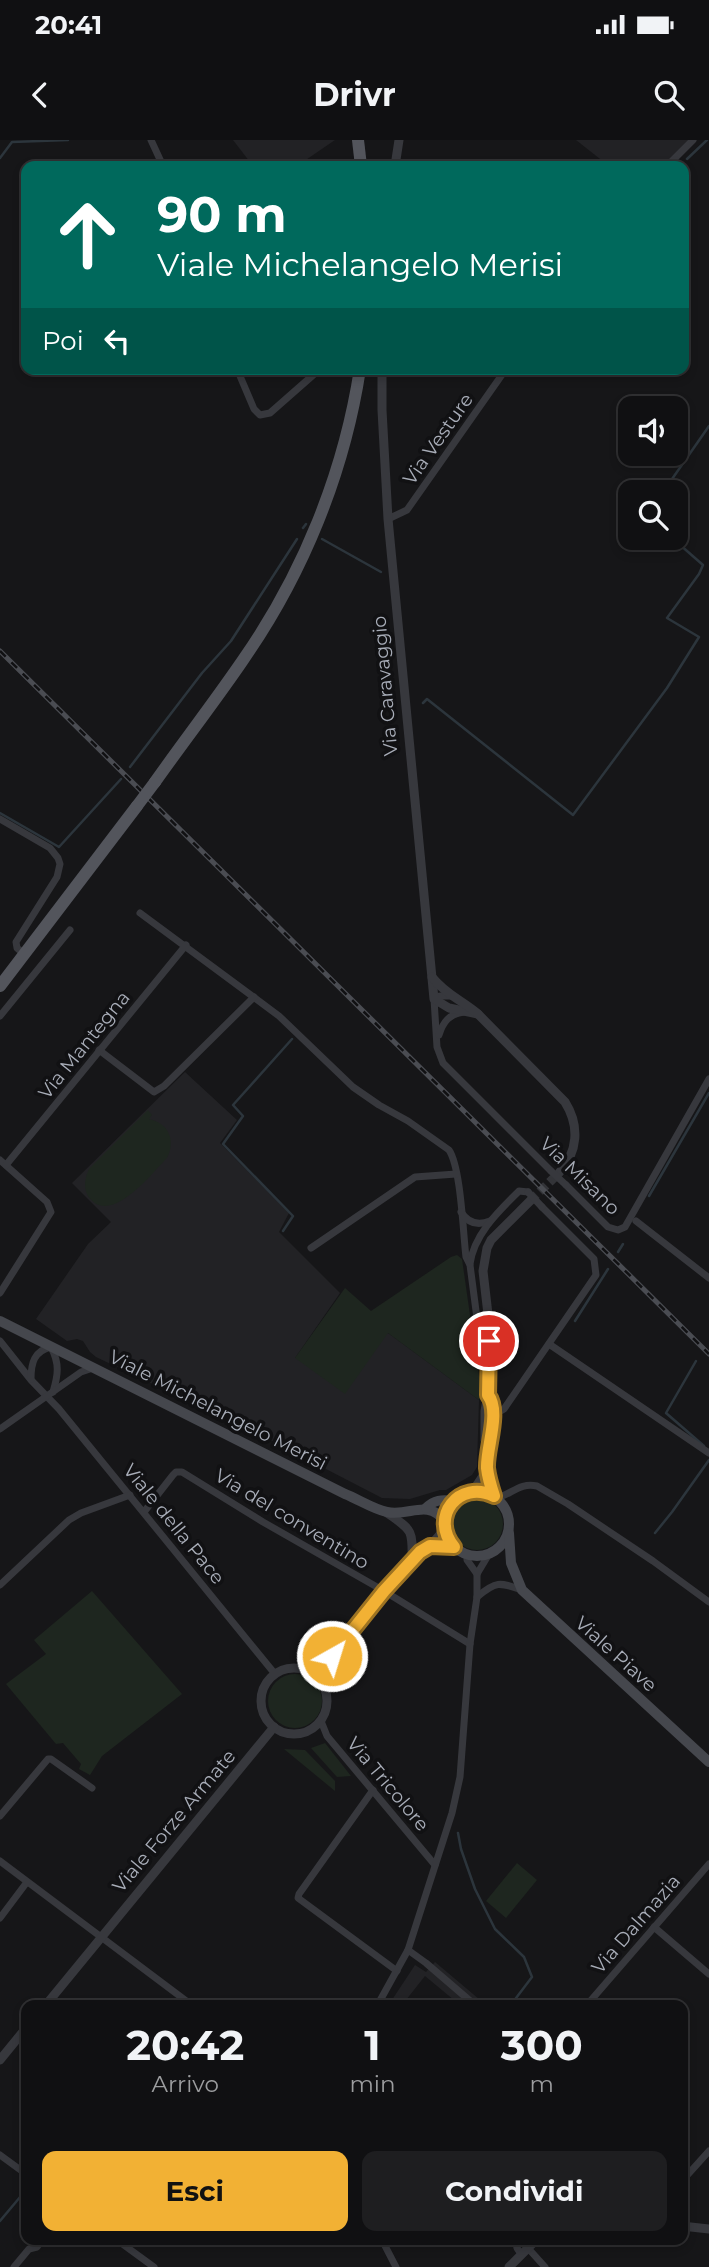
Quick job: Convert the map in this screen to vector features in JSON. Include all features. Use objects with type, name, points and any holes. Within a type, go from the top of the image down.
[{"type":"main road","points":[[358,140],[360,161]]},
{"type":"main road","points":[[0,986],[155,782],[245,658],[291,580],[319,520],[335,476],[348,431],[359,375]]},
{"type":"main road","name":"Viale Michelangelo Merisi","points":[[0,1321],[386,1512],[400,1513],[426,1508],[431,1503],[444,1499],[453,1501]]},
{"type":"main road","points":[[426,1508],[436,1511],[454,1547],[474,1556],[492,1552],[501,1546],[509,1532],[509,1517],[507,1510],[496,1497],[473,1491],[453,1501],[446,1514],[445,1525]]},
{"type":"main road","name":"Viale Piave","points":[[509,1532],[511,1563],[522,1590],[709,1762]]},
{"type":"main road","points":[[492,1552],[511,1563]]},
{"type":"street","points":[[151,140],[161,161]]},
{"type":"street","points":[[396,161],[399,140]]},
{"type":"street","points":[[672,161],[694,140]]},
{"type":"street","points":[[240,375],[254,409],[260,415],[270,413],[313,375]]},
{"type":"street","name":"Via Caravaggio","points":[[382,375],[388,519],[434,999]]},
{"type":"street","name":"Via Vesture","points":[[388,519],[407,510],[502,375]]},
{"type":"street","points":[[0,819],[50,848],[60,864],[57,877],[16,942],[17,948],[24,954]]},
{"type":"street","points":[[140,913],[279,1016],[353,1087],[449,1150],[456,1174],[481,1349],[489,1359]]},
{"type":"street","points":[[0,1016],[70,930]]},
{"type":"street","name":"Via Mantegna","points":[[3,1162],[186,945]]},
{"type":"street","points":[[432,977],[440,988],[478,1014],[561,1097],[569,1109],[575,1140],[571,1156],[555,1172]]},
{"type":"street","points":[[434,999],[440,996],[452,997]]},
{"type":"street","points":[[99,1050],[154,1092],[160,1090],[254,997]]},
{"type":"street","points":[[434,999],[449,1008],[478,1014]]},
{"type":"street","name":"Via Misano","points":[[434,999],[439,1055],[443,1063],[608,1227],[615,1230],[625,1227],[709,1079]]},
{"type":"street","points":[[437,1039],[450,1016],[464,1012]]},
{"type":"street","points":[[0,1293],[51,1212],[47,1202],[3,1162]]},
{"type":"street","points":[[311,1248],[415,1177],[456,1174]]},
{"type":"street","points":[[470,1265],[475,1245],[492,1220],[519,1191],[542,1206],[594,1259],[596,1270],[593,1280],[504,1409],[492,1416]]},
{"type":"street","points":[[529,1196],[491,1240],[483,1271],[489,1323],[485,1440],[488,1448],[487,1470],[496,1497],[518,1487],[537,1486],[653,1561],[709,1602]]},
{"type":"street","points":[[461,1211],[464,1217],[475,1223],[492,1220]]},
{"type":"street","points":[[636,1221],[709,1278]]},
{"type":"street","name":"Viale della Pace","points":[[0,1341],[32,1380],[50,1394],[275,1674]]},
{"type":"street","points":[[549,1344],[709,1453]]},
{"type":"street","points":[[32,1380],[34,1359],[42,1349],[51,1347],[57,1358],[58,1369],[50,1394]]},
{"type":"street","points":[[0,1429],[81,1372],[94,1368]]},
{"type":"street","points":[[488,1395],[492,1400],[492,1441],[488,1448]]},
{"type":"street","points":[[473,1491],[487,1470]]},
{"type":"street","name":"Via del conventino","points":[[144,1513],[173,1475],[180,1471],[470,1644]]},
{"type":"street","points":[[0,1585],[69,1520],[130,1495]]},
{"type":"street","points":[[386,1512],[409,1528],[413,1542],[412,1560]]},
{"type":"street","points":[[316,1676],[384,1591],[412,1560],[430,1546],[445,1525]]},
{"type":"street","points":[[430,1546],[454,1547]]},
{"type":"street","points":[[380,2000],[408,1950],[452,1813],[460,1777],[477,1574],[492,1552]]},
{"type":"street","points":[[467,1555],[467,1560],[477,1574]]},
{"type":"street","points":[[477,1597],[490,1586],[503,1583],[522,1590]]},
{"type":"street","points":[[296,1669],[316,1676],[324,1687],[327,1699],[321,1721],[313,1729],[299,1734],[284,1733],[274,1727],[265,1716],[261,1701],[265,1687],[275,1674],[296,1669]]},
{"type":"street","name":"Via Tricolore","points":[[321,1721],[327,1737],[435,1865]]},
{"type":"street","name":"Viale Forze Armate","points":[[50,2000],[274,1727]]},
{"type":"street","points":[[0,1816],[48,1759],[92,1788]]},
{"type":"street","points":[[373,1790],[298,1898],[397,1971]]},
{"type":"street","points":[[0,1861],[185,2000]]},
{"type":"street","name":"Via Dalmazia","points":[[591,2000],[709,1864]]},
{"type":"street","points":[[0,1917],[27,1882]]},
{"type":"street","points":[[654,1927],[709,1974]]},
{"type":"street","points":[[408,1950],[469,2000]]},
{"type":"street","points":[[0,2060],[21,2034]]},
{"type":"street","points":[[688,2174],[709,2151]]},
{"type":"street","points":[[0,2155],[21,2170]]},
{"type":"street","points":[[688,2227],[709,2229]]},
{"type":"street","points":[[14,2267],[29,2249],[39,2245]]},
{"type":"street","points":[[124,2245],[154,2267]]},
{"type":"street","points":[[385,2245],[396,2267]]},
{"type":"street","points":[[509,2267],[529,2245],[545,2267]]},
{"type":"shaded area","points":[[233,140],[335,140],[304,161],[249,161]]},
{"type":"shaded area","points":[[576,140],[690,140],[668,161],[603,161]]},
{"type":"shaded area","points":[[185,1072],[237,1120],[220,1143],[289,1213],[279,1232],[340,1293],[295,1358],[388,1333],[479,1400],[477,1467],[472,1475],[446,1490],[410,1499],[382,1498],[268,1439],[96,1357],[83,1341],[67,1341],[36,1319],[88,1244],[111,1222],[72,1183]]},
{"type":"shaded area","points":[[148,1110],[152,1115],[149,1119],[162,1124],[171,1139],[167,1158],[130,1195],[107,1206],[97,1204],[85,1189],[89,1169]]},
{"type":"shaded area","points":[[457,1255],[462,1259],[471,1322],[463,1329],[468,1334],[473,1332],[481,1390],[479,1400],[388,1333],[345,1394],[295,1358],[345,1288],[371,1311]]},
{"type":"shaded area","points":[[477,1498],[496,1505],[503,1524],[496,1543],[477,1550],[458,1543],[451,1524],[458,1505]]},
{"type":"shaded area","points":[[92,1591],[182,1694],[102,1756],[90,1775],[79,1769],[81,1764],[63,1743],[56,1744],[6,1684],[46,1654],[34,1640]]},
{"type":"shaded area","points":[[295,1674],[314,1682],[322,1701],[314,1720],[295,1728],[276,1720],[268,1701],[276,1682]]},
{"type":"shaded area","points":[[325,1743],[351,1776],[337,1777],[311,1748]]},
{"type":"shaded area","points":[[284,1749],[305,1750],[335,1781],[335,1791]]},
{"type":"shaded area","points":[[517,1863],[537,1880],[506,1918],[486,1901]]},
{"type":"shaded area","points":[[435,1962],[480,2000],[454,2000],[425,1976],[406,2000],[392,2000],[415,1965],[426,1972]]},
{"type":"waterway","points":[[0,158],[12,142],[68,140]]},
{"type":"waterway","points":[[687,159],[707,140]]},
{"type":"waterway","points":[[671,480],[709,426]]},
{"type":"waterway","points":[[303,528],[306,524]]},
{"type":"waterway","points":[[130,767],[202,673],[231,641],[297,539]]},
{"type":"waterway","points":[[322,539],[381,572]]},
{"type":"waterway","points":[[423,703],[427,699],[573,815],[667,688],[699,637],[667,618],[703,565],[686,550]]},
{"type":"waterway","points":[[0,813],[59,847],[121,779]]},
{"type":"waterway","points":[[283,1231],[293,1216],[223,1144],[243,1116],[233,1105],[292,1039]]},
{"type":"waterway","points":[[649,1196],[709,1093]]},
{"type":"waterway","points":[[618,1252],[623,1244]]},
{"type":"waterway","points":[[575,1321],[608,1269]]},
{"type":"waterway","points":[[696,1361],[666,1413],[704,1446]]},
{"type":"waterway","points":[[655,1533],[709,1460]]},
{"type":"waterway","points":[[458,1833],[475,1889],[495,1929],[524,1957],[532,1977],[515,2000]]},
{"type":"waterway","points":[[0,2221],[21,2196]]},
{"type":"tunnel","points":[[530,1201],[559,1173]]},
{"type":"railway","points":[[0,651],[709,1354]]},
{"type":"route","points":[[332,1656],[384,1591],[420,1552],[430,1546],[454,1547],[445,1525],[446,1514],[453,1501],[473,1491],[494,1496],[487,1470],[488,1448],[492,1441],[492,1400],[488,1395],[489,1341]]}]
